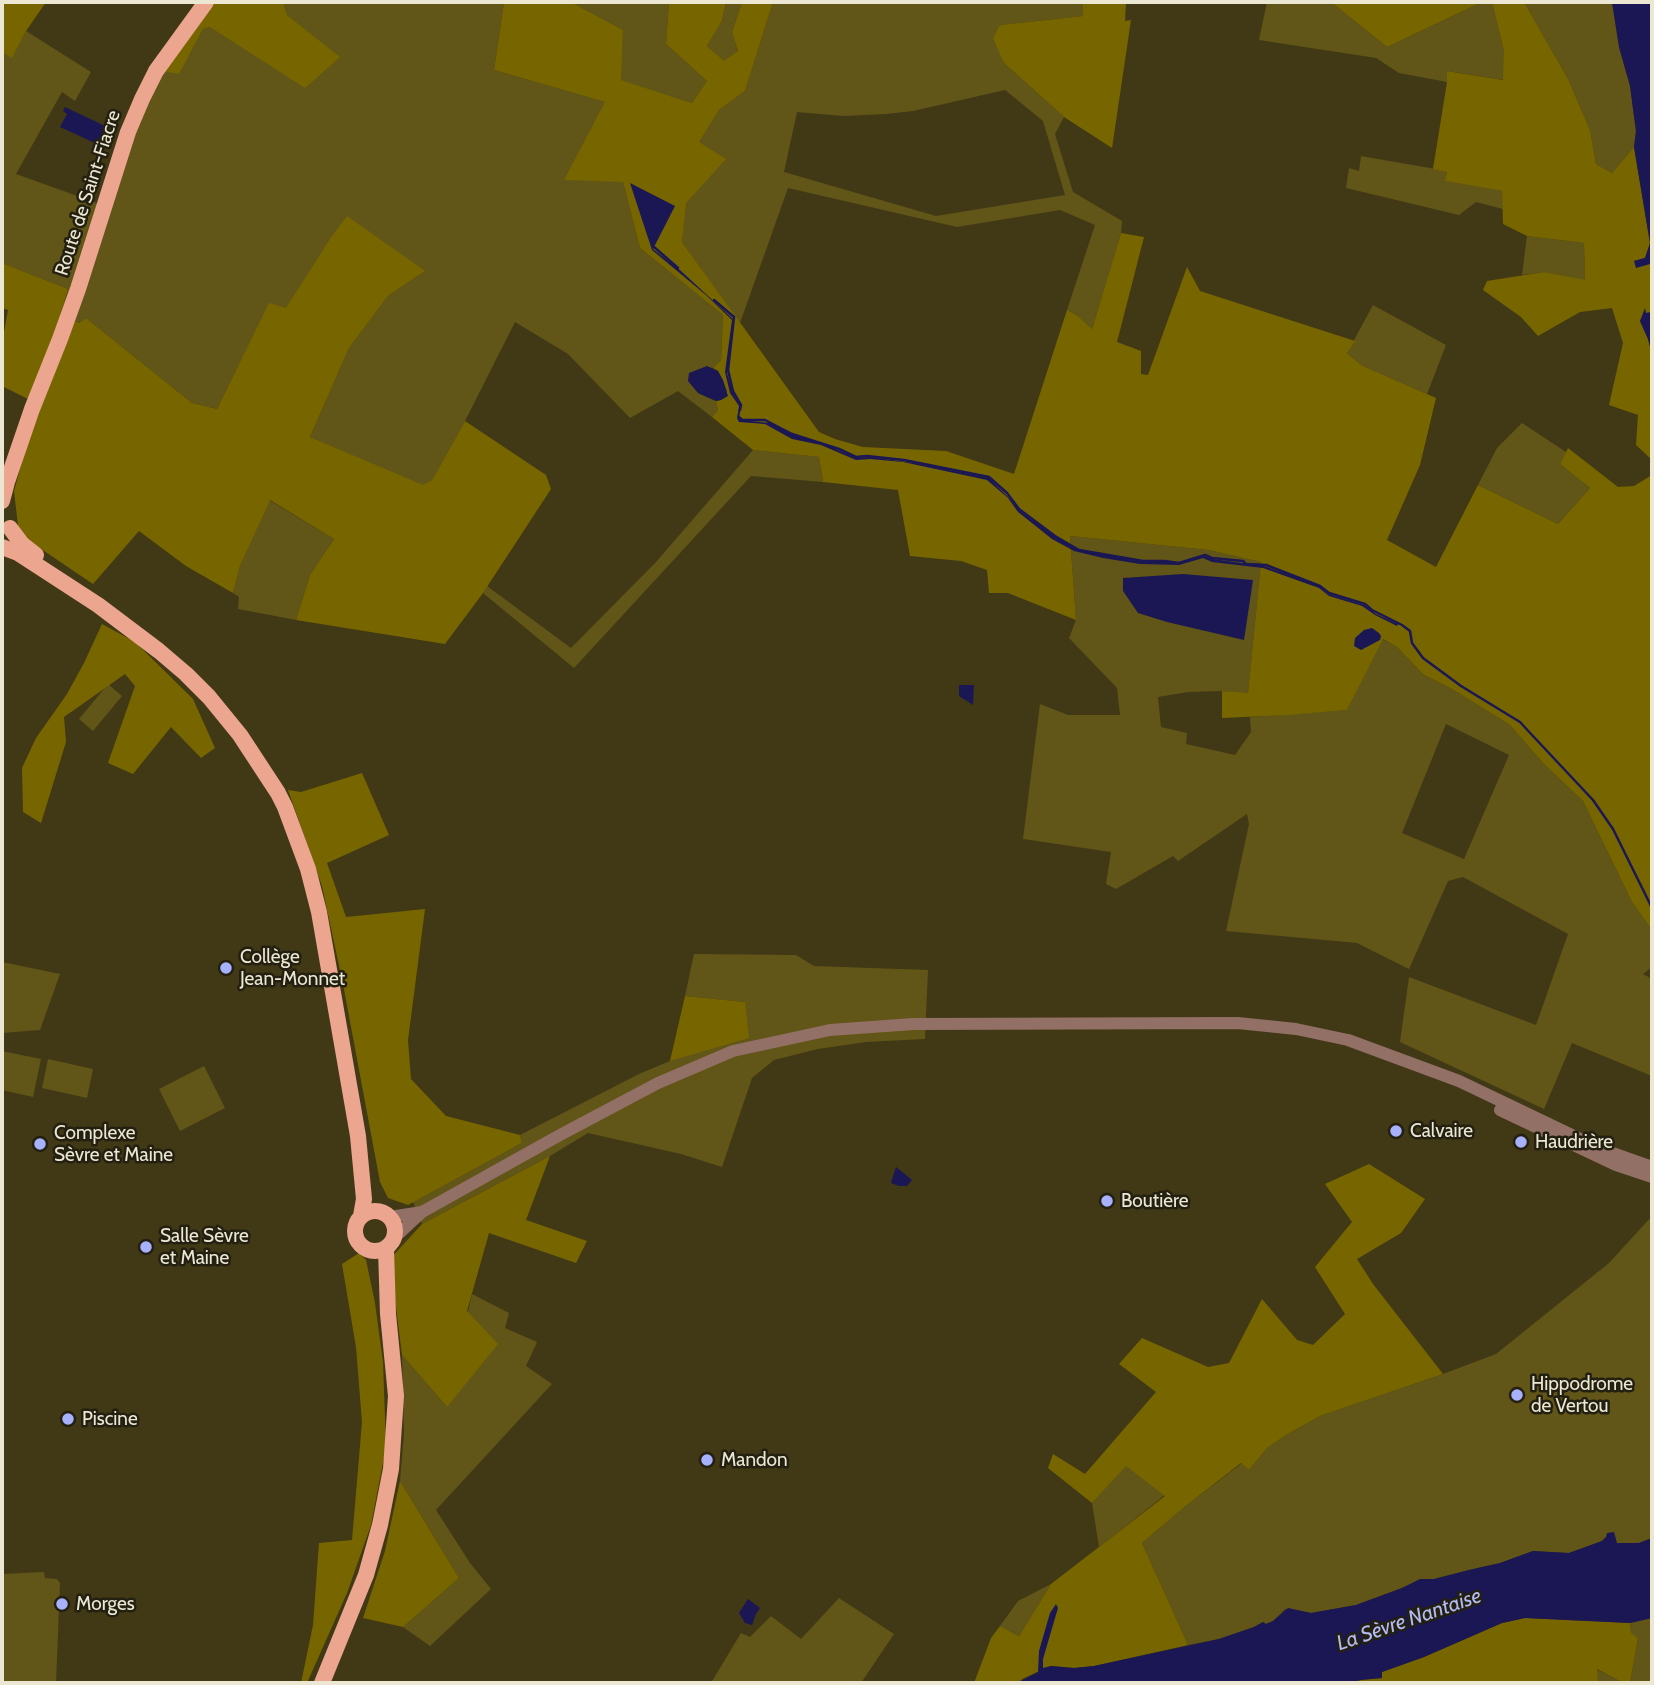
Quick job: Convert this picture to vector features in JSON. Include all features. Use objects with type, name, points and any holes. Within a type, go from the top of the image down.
[{"type":"main road","name":"Route de Saint-Fiacre","points":[[2,501],[32,409],[78,289],[128,132],[156,71],[206,2]]},
{"type":"main road","name":"Route de Saint-Fiacre","points":[[2,466],[32,409]]},
{"type":"main road","points":[[2,501],[9,514],[10,528],[2,546],[18,553],[98,605]]},
{"type":"main road","points":[[10,528],[22,544],[159,650],[209,697],[250,748],[285,807],[308,869],[319,912],[358,1136],[364,1199],[355,1235],[361,1246],[385,1246]]},
{"type":"main road","points":[[322,1683],[366,1575],[380,1525],[391,1469],[396,1396],[385,1246],[395,1224],[376,1197],[358,1136]]},
{"type":"main road","points":[[361,1216],[373,1210],[387,1214]]},
{"type":"main road","points":[[314,1683],[343,1632]]},
{"type":"street","points":[[385,1246],[422,1212],[658,1083],[733,1051],[830,1030],[913,1024],[1238,1023],[1296,1029],[1348,1040],[1459,1081],[1601,1149],[1652,1167]]},
{"type":"street","points":[[1403,1060],[1526,1123],[1616,1165],[1652,1177]]},
{"type":"street","points":[[387,1214],[422,1212]]},
{"type":"shaded area","points":[[2,2],[46,2],[12,58],[2,52]]},
{"type":"shaded area","points":[[211,2],[283,2],[287,15],[340,57],[305,88],[210,27],[203,29],[179,74],[162,71]]},
{"type":"shaded area","points":[[283,2],[504,2],[494,70],[605,102],[640,248],[723,315],[721,360],[713,368],[707,367],[698,393],[716,401],[718,410],[712,417],[678,391],[630,418],[568,354],[515,322],[432,480],[423,486],[310,437],[349,348],[388,296],[425,271],[329,240],[286,309],[269,304],[217,409],[192,403],[86,318],[79,323],[59,314],[68,289],[2,263],[2,52],[12,57],[26,31],[91,72],[75,101],[62,92],[16,174],[111,208],[139,118],[162,71],[179,73],[203,29],[210,27],[339,57],[287,15]]},
{"type":"shaded area","points":[[504,2],[571,2],[623,30],[621,80],[692,103],[707,81],[666,44],[669,2],[726,2],[722,21],[707,46],[724,61],[738,51],[732,32],[742,2],[773,2],[745,91],[719,110],[699,142],[726,159],[686,203],[682,242],[819,432],[835,439],[863,447],[946,451],[1014,474],[1067,310],[1092,329],[1121,233],[1144,237],[1117,342],[1141,351],[1141,374],[1148,375],[1187,267],[1200,291],[1355,341],[1347,353],[1361,365],[1436,398],[1420,465],[1387,540],[1436,567],[1478,485],[1558,524],[1590,488],[1560,464],[1568,448],[1618,487],[1634,486],[1652,475],[1652,930],[1632,902],[1583,801],[1544,764],[1510,725],[1424,675],[1397,647],[1383,639],[1347,710],[1222,718],[1222,691],[1248,693],[1261,562],[1209,550],[1070,536],[1076,620],[1008,593],[989,593],[987,570],[961,561],[910,556],[898,490],[823,482],[819,457],[753,450],[712,417],[718,410],[716,401],[721,400],[727,391],[718,371],[713,368],[721,360],[723,315],[640,248],[623,182],[564,180],[605,102],[494,70]]},
{"type":"shaded area","points":[[571,2],[669,2],[666,44],[707,81],[692,103],[620,80],[623,30]]},
{"type":"shaded area","points":[[726,2],[742,2],[732,32],[738,51],[724,62],[707,46],[722,21]]},
{"type":"shaded area","points":[[773,2],[1083,2],[1083,16],[1000,25],[1004,63],[1064,117],[1055,134],[1073,192],[1122,221],[1121,233],[1092,329],[1067,310],[1095,225],[1060,210],[957,227],[788,188],[740,323],[682,242],[685,203],[725,159],[698,143],[719,110],[745,91]],"holes":[[[1005,90],[1043,121],[1065,195],[936,216],[784,172],[797,112],[843,116],[886,114],[913,111]]]},
{"type":"shaded area","points":[[1083,2],[1126,2],[1125,21],[1131,20],[1112,148],[1064,117],[1004,63],[993,38],[1000,25],[1083,16]]},
{"type":"shaded area","points":[[1267,2],[1331,2],[1387,47],[1482,2],[1492,2],[1504,51],[1504,80],[1448,71],[1447,82],[1399,73],[1376,58],[1259,40]]},
{"type":"shaded area","points":[[1331,2],[1482,2],[1387,47]]},
{"type":"shaded area","points":[[1492,2],[1524,2],[1568,79],[1590,130],[1596,164],[1612,173],[1634,147],[1650,243],[1645,258],[1634,261],[1650,263],[1652,278],[1652,312],[1646,313],[1640,321],[1652,354],[1652,460],[1636,445],[1638,415],[1609,405],[1623,343],[1612,308],[1580,312],[1538,336],[1521,317],[1483,290],[1487,281],[1544,272],[1585,280],[1584,243],[1527,236],[1503,224],[1502,191],[1445,181],[1447,172],[1433,169],[1447,71],[1503,80],[1504,51]]},
{"type":"shaded area","points":[[1524,2],[1612,2],[1619,47],[1630,86],[1636,131],[1634,147],[1612,173],[1596,164],[1590,130],[1568,79]]},
{"type":"shaded area","points":[[1361,156],[1447,171],[1446,181],[1502,191],[1503,209],[1476,202],[1459,215],[1346,188],[1349,168],[1359,171]]},
{"type":"shaded area","points":[[347,216],[425,271],[388,296],[349,348],[310,437],[423,485],[432,480],[465,421],[546,475],[551,489],[483,593],[445,644],[296,620],[310,575],[334,539],[270,500],[240,566],[233,593],[186,566],[139,531],[93,584],[19,534],[14,491],[38,404],[2,386],[2,343],[8,310],[2,308],[2,263],[68,289],[60,314],[79,323],[86,318],[192,403],[217,409],[269,303],[286,308]]},
{"type":"shaded area","points":[[1527,236],[1584,243],[1585,281],[1544,272],[1522,275]]},
{"type":"shaded area","points":[[1373,305],[1446,345],[1427,394],[1361,365],[1347,353]]},
{"type":"shaded area","points":[[1522,423],[1566,452],[1560,464],[1590,488],[1558,524],[1478,485],[1497,448]]},
{"type":"shaded area","points":[[753,450],[819,457],[823,482],[751,476],[574,668],[483,593],[487,586],[571,648],[656,562]]},
{"type":"shaded area","points":[[269,500],[334,539],[310,575],[296,620],[238,609],[239,597],[233,593],[240,566]]},
{"type":"shaded area","points":[[1070,536],[1209,550],[1261,562],[1248,694],[1222,691],[1188,692],[1158,697],[1161,727],[1187,733],[1186,744],[1235,755],[1251,732],[1250,717],[1347,710],[1382,639],[1397,647],[1424,675],[1510,725],[1544,764],[1583,801],[1632,902],[1652,930],[1652,967],[1643,974],[1652,979],[1652,1076],[1572,1043],[1544,1109],[1400,1042],[1409,977],[1536,1025],[1568,934],[1463,877],[1448,881],[1409,969],[1357,943],[1226,931],[1249,824],[1247,814],[1178,861],[1173,856],[1116,889],[1106,884],[1111,852],[1023,839],[1040,704],[1068,715],[1120,715],[1117,688],[1069,638],[1076,620]],"holes":[[[1446,724],[1509,755],[1464,859],[1402,833]]]},
{"type":"shaded area","points":[[102,624],[135,642],[193,699],[215,748],[201,758],[171,727],[133,774],[108,763],[135,686],[125,674],[64,717],[66,742],[41,823],[23,812],[22,768],[36,738],[67,694]]},
{"type":"shaded area","points":[[108,684],[122,696],[93,731],[79,719]]},
{"type":"shaded area","points":[[362,773],[389,835],[327,863],[346,917],[425,909],[408,1040],[411,1079],[446,1116],[520,1135],[522,1143],[408,1205],[388,1198],[380,1182],[322,886],[288,790],[301,792]]},
{"type":"shaded area","points":[[694,954],[796,955],[814,966],[928,970],[925,1039],[866,1042],[818,1049],[774,1060],[752,1078],[722,1167],[681,1154],[588,1133],[422,1224],[413,1202],[522,1143],[520,1135],[670,1061],[745,1002],[685,996]]},
{"type":"shaded area","points":[[2,962],[60,974],[40,1030],[2,1033]]},
{"type":"shaded area","points":[[685,996],[745,1002],[749,1038],[670,1061]]},
{"type":"shaded area","points":[[2,1051],[41,1059],[33,1097],[2,1090]]},
{"type":"shaded area","points":[[48,1059],[93,1069],[87,1098],[42,1088]]},
{"type":"shaded area","points":[[204,1066],[225,1108],[180,1131],[159,1089]]},
{"type":"shaded area","points":[[550,1156],[526,1220],[587,1241],[576,1263],[489,1233],[467,1311],[498,1344],[447,1407],[402,1355],[390,1259],[422,1224]]},
{"type":"shaded area","points":[[1369,1164],[1425,1199],[1401,1233],[1357,1259],[1373,1284],[1443,1374],[1320,1416],[1286,1435],[1267,1448],[1249,1470],[1241,1463],[1142,1543],[1188,1645],[1094,1666],[1051,1666],[1017,1683],[974,1683],[991,1638],[1000,1626],[1019,1636],[1051,1584],[1165,1496],[1126,1466],[1092,1503],[1048,1468],[1053,1454],[1085,1474],[1156,1392],[1119,1364],[1142,1338],[1208,1367],[1229,1363],[1262,1299],[1297,1340],[1313,1345],[1345,1314],[1315,1267],[1352,1222],[1325,1184]]},
{"type":"shaded area","name":"Hippodrome de Vertou","points":[[1652,1216],[1652,1538],[1639,1543],[1617,1543],[1606,1537],[1569,1553],[1533,1551],[1500,1563],[1420,1580],[1356,1605],[1311,1613],[1285,1609],[1266,1624],[1263,1622],[1219,1639],[1188,1645],[1142,1543],[1242,1463],[1249,1470],[1267,1448],[1320,1416],[1496,1354],[1609,1263]]},
{"type":"shaded area","points":[[359,1253],[366,1260],[375,1303],[383,1362],[386,1447],[371,1525],[347,1593],[307,1683],[301,1683],[313,1625],[319,1543],[352,1540],[362,1422],[356,1347],[342,1264]]},
{"type":"shaded area","points":[[472,1294],[509,1313],[505,1328],[537,1342],[526,1366],[552,1384],[436,1510],[470,1563],[491,1589],[430,1646],[403,1627],[459,1578],[400,1481],[404,1434],[402,1355],[446,1406]]},
{"type":"shaded area","points":[[1126,1465],[1165,1495],[1099,1547],[1092,1503]]},
{"type":"shaded area","points":[[400,1481],[459,1578],[403,1627],[363,1618],[385,1551]]},
{"type":"shaded area","points":[[44,1572],[45,1578],[57,1579],[60,1583],[56,1683],[2,1683],[2,1574]]},
{"type":"shaded area","points":[[1051,1584],[1019,1636],[1000,1626],[1018,1601]]},
{"type":"shaded area","points":[[839,1598],[894,1634],[861,1683],[711,1683],[741,1633],[750,1637],[771,1616],[801,1639]]},
{"type":"shaded area","points":[[1525,1618],[1630,1623],[1631,1633],[1638,1638],[1630,1683],[1623,1683],[1597,1669],[1598,1683],[1362,1683],[1360,1680],[1382,1678],[1382,1672],[1502,1623]]},
{"type":"shaded area","points":[[1652,1618],[1652,1683],[1630,1683],[1638,1638],[1631,1634],[1630,1623]]},
{"type":"shaded area","points":[[1596,1669],[1623,1683],[1598,1683]]},
{"type":"water","points":[[1612,2],[1652,2],[1652,278],[1650,264],[1636,268],[1634,261],[1645,258],[1650,243],[1634,147],[1636,131],[1630,86],[1619,47]]},
{"type":"water","points":[[65,107],[105,126],[108,133],[105,141],[97,144],[60,127],[67,114],[63,111]]},
{"type":"water","points":[[630,183],[675,206],[653,249],[733,319],[727,373],[734,395],[741,406],[741,420],[770,423],[791,434],[826,445],[856,458],[915,463],[989,478],[1011,500],[1020,511],[1078,550],[1143,562],[1180,563],[1204,556],[1264,566],[1319,586],[1328,594],[1364,605],[1398,624],[1397,626],[1375,615],[1362,606],[1329,596],[1319,588],[1263,568],[1212,562],[1203,558],[1179,565],[1140,564],[1074,551],[1052,539],[1018,512],[1008,498],[987,480],[903,462],[856,460],[821,445],[792,439],[765,424],[739,422],[737,418],[739,406],[730,393],[725,372],[732,320],[652,250]]},
{"type":"water","points":[[1645,308],[1646,313],[1652,312],[1652,354],[1640,321]]},
{"type":"water","points":[[707,366],[718,371],[723,380],[728,396],[721,400],[716,401],[698,393],[688,381],[689,373]]},
{"type":"water","points":[[1183,574],[1253,580],[1244,640],[1138,613],[1123,591],[1123,578]]},
{"type":"water","points":[[1372,628],[1381,636],[1380,640],[1361,650],[1354,646],[1355,638],[1364,630]]},
{"type":"water","points":[[959,685],[974,685],[973,705],[959,696]]},
{"type":"water","points":[[896,1167],[912,1180],[907,1186],[891,1183]]},
{"type":"water","name":"La Sèvre Nantaise","points":[[1614,1532],[1617,1543],[1639,1543],[1652,1538],[1652,1618],[1630,1623],[1525,1618],[1502,1623],[1382,1672],[1382,1678],[1346,1683],[1017,1683],[1038,1672],[1039,1651],[1050,1613],[1056,1604],[1058,1608],[1043,1659],[1043,1668],[1094,1666],[1219,1639],[1263,1622],[1266,1624],[1273,1621],[1288,1608],[1311,1613],[1356,1605],[1420,1579],[1434,1579],[1500,1563],[1533,1551],[1569,1553],[1602,1541],[1607,1533]]},
{"type":"water","points":[[748,1599],[760,1608],[752,1625],[745,1623],[739,1613]]},
{"type":"waterway","points":[[654,247],[678,268]]},
{"type":"waterway","points":[[714,300],[734,317],[728,370],[733,391],[741,405],[740,410]]},
{"type":"waterway","points":[[739,417],[742,420],[765,420],[792,434],[856,457],[904,460],[989,477],[1007,493],[1019,509],[1079,550],[1143,561],[1179,563],[1205,555],[1243,561],[1246,564],[1266,565],[1320,586],[1329,593],[1365,604],[1410,631],[1412,643],[1423,658],[1461,686],[1520,722],[1593,800],[1613,829],[1652,908]]},
{"type":"place","name":"Collège Jean-Monnet","points":[[226,968]]},
{"type":"place","name":"Calvaire","points":[[1396,1131]]},
{"type":"place","name":"Haudrière","points":[[1521,1142]]},
{"type":"place","name":"Complexe Sèvre et Maine","points":[[40,1144]]},
{"type":"place","name":"Boutière","points":[[1107,1201]]},
{"type":"place","name":"Salle Sèvre et Maine","points":[[146,1247]]},
{"type":"place","name":"Hippodrome de Vertou","points":[[1517,1395]]},
{"type":"place","name":"Piscine","points":[[68,1419]]},
{"type":"place","name":"Mandon","points":[[707,1460]]},
{"type":"place","name":"Morges","points":[[62,1604]]}]
